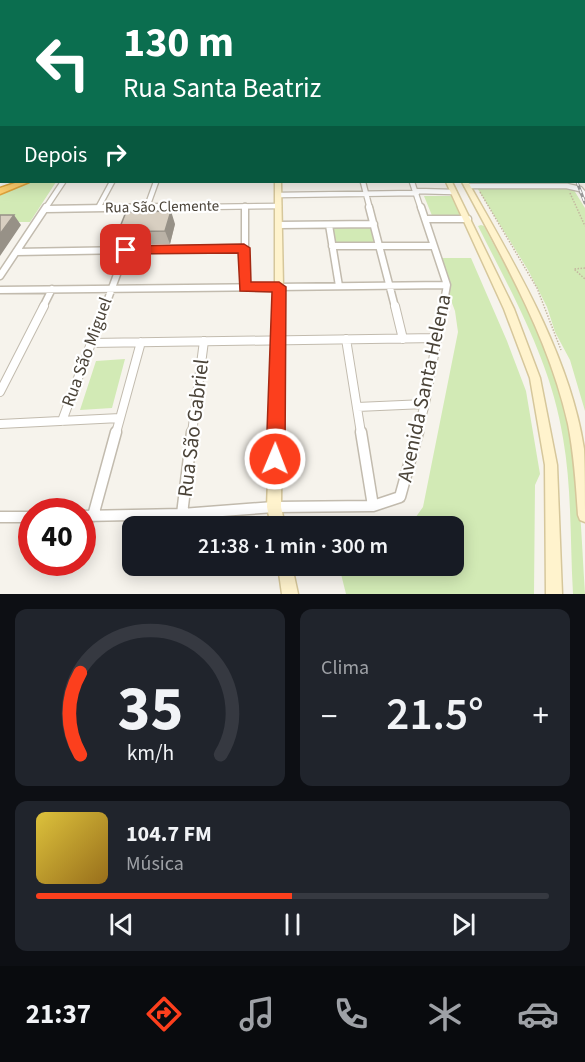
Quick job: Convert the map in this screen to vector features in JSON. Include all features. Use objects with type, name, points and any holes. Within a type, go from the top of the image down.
[{"type":"highway","points":[[0,191],[22,183]]},
{"type":"main road","points":[[276,516],[274,507],[279,287],[278,183]]},
{"type":"main road","points":[[450,183],[517,326],[535,378],[551,465],[554,594]]},
{"type":"main road","points":[[454,192],[468,187],[539,322],[560,380],[577,441],[585,515]]},
{"type":"main road","points":[[468,219],[484,217]]},
{"type":"main road","points":[[287,576],[290,594]]},
{"type":"street","points":[[0,276],[62,183]]},
{"type":"street","points":[[98,208],[111,183]]},
{"type":"street","points":[[147,207],[156,183]]},
{"type":"street","points":[[363,183],[404,339]]},
{"type":"street","name":"Avenida Santa Helena","points":[[96,516],[182,514],[274,507],[373,506],[400,497],[425,404],[447,285],[412,183]]},
{"type":"street","points":[[468,187],[567,186],[580,189],[585,195]]},
{"type":"street","name":"Rua São Clemente","points":[[45,209],[245,207],[279,201],[366,194],[454,192]]},
{"type":"street","points":[[244,287],[245,207]]},
{"type":"street","points":[[426,219],[468,219]]},
{"type":"street","points":[[279,225],[374,224]]},
{"type":"street","points":[[329,225],[339,286]]},
{"type":"street","points":[[332,246],[434,246]]},
{"type":"street","points":[[16,252],[244,248]]},
{"type":"street","name":"Rua São Miguel","points":[[62,421],[126,250]]},
{"type":"street","points":[[0,290],[447,285]]},
{"type":"street","points":[[0,392],[52,289]]},
{"type":"street","points":[[91,343],[437,338]]},
{"type":"street","points":[[346,339],[373,506]]},
{"type":"street","name":"Rua São Gabriel","points":[[182,514],[204,341]]},
{"type":"street","points":[[96,505],[141,342]]},
{"type":"street","points":[[357,407],[425,404]]},
{"type":"street","points":[[0,424],[120,418]]},
{"type":"street","points":[[0,517],[18,517]]},
{"type":"path","points":[[567,186],[585,226]]},
{"type":"path","points":[[585,268],[574,269],[585,279]]},
{"type":"green space","points":[[26,183],[55,183],[30,222],[0,222],[0,193]]},
{"type":"green space","points":[[476,186],[572,187],[585,208],[585,411],[570,360],[555,332],[547,307],[528,270]]},
{"type":"green space","points":[[424,196],[453,196],[464,218],[433,218]]},
{"type":"green space","points":[[370,226],[375,245],[335,246],[332,227]]},
{"type":"green space","points":[[478,226],[484,226],[531,316],[560,387],[571,434],[577,479],[585,594],[573,594],[568,477],[557,410],[540,355]]},
{"type":"green space","points":[[435,258],[471,258],[526,391],[540,474],[535,485],[534,594],[346,594],[342,576],[464,576],[464,516],[417,516],[423,507],[458,332],[455,311]]},
{"type":"green space","points":[[125,359],[112,408],[80,410],[96,361]]},
{"type":"building","points":[[171,211],[165,231],[118,232],[126,212]]},
{"type":"building","points":[[0,215],[14,215],[0,234]]},
{"type":"railway","points":[[577,183],[585,203]]},
{"type":"route","points":[[126,250],[244,248],[244,287],[279,287],[275,459]]}]
